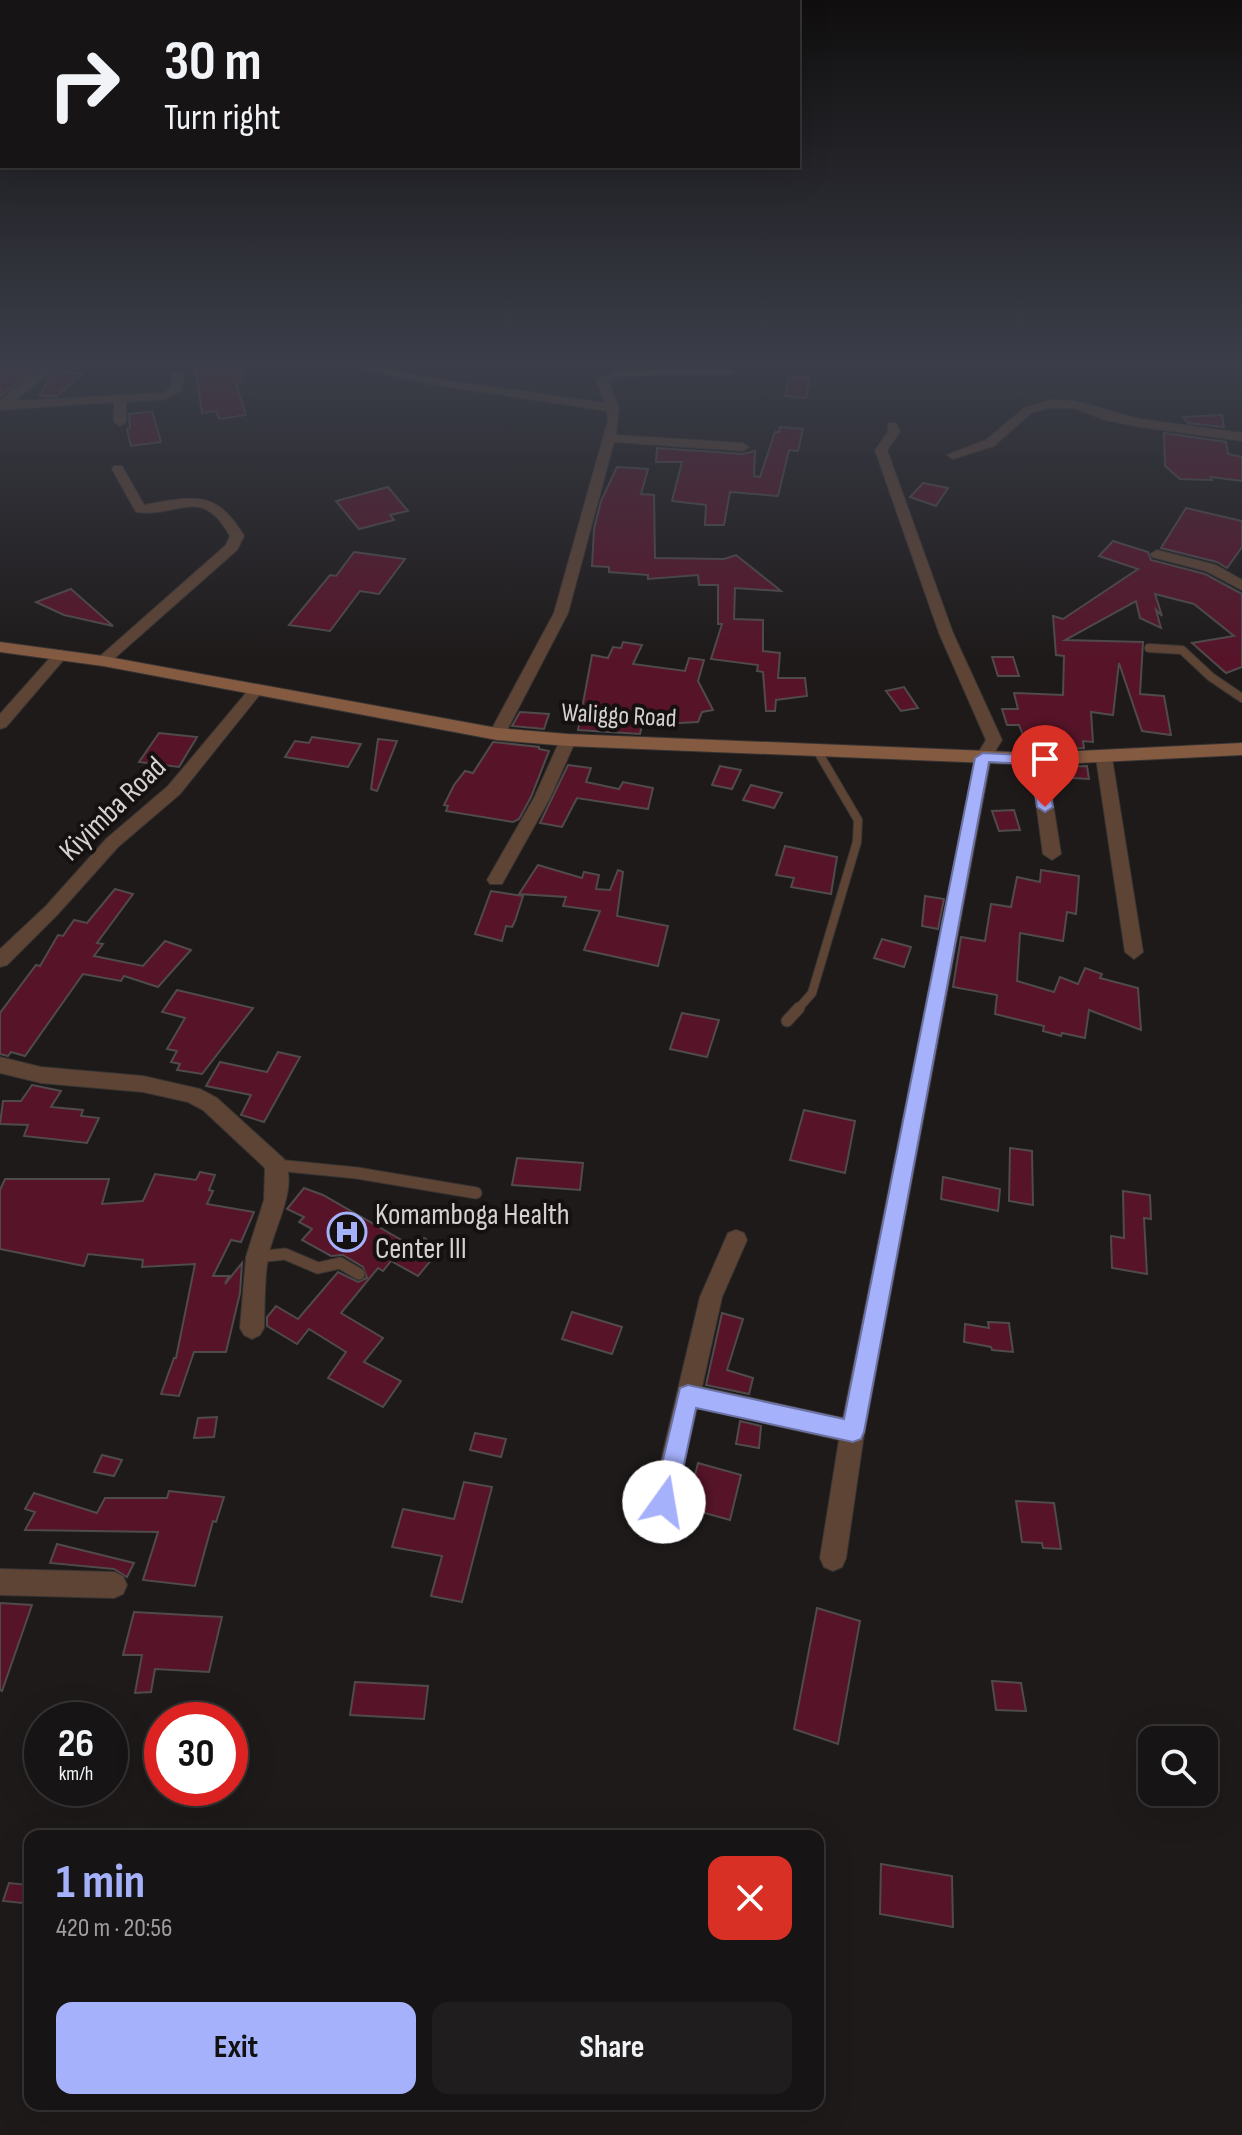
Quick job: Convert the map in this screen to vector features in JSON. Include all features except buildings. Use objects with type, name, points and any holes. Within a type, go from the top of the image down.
[{"type":"street","points":[[497,734],[561,613],[606,459]]},
{"type":"street","points":[[833,1558],[853,1432],[983,758],[994,740],[946,633],[884,459]]},
{"type":"street","points":[[103,661],[232,547],[237,536],[213,506],[204,500],[141,509],[118,469]]},
{"type":"street","points":[[1157,554],[1211,568],[1242,586]]},
{"type":"street","name":"Waliggo Road","points":[[0,647],[103,661],[497,734],[568,740],[1038,759],[1242,749]]},
{"type":"street","points":[[0,724],[61,654]]},
{"type":"street","name":"Kiyimba Road","points":[[0,960],[52,910],[112,843],[174,790],[256,690]]},
{"type":"street","points":[[496,880],[542,798],[568,740]]},
{"type":"street","points":[[1104,758],[1134,952]]},
{"type":"street","points":[[1038,759],[1052,854]]},
{"type":"street","points":[[0,1065],[41,1075],[143,1084],[193,1095],[210,1104],[276,1165],[275,1200],[257,1257],[252,1328]]},
{"type":"street","points":[[664,1502],[711,1297],[736,1240]]},
{"type":"street","points":[[688,1395],[853,1432]]},
{"type":"street","points":[[0,1582],[114,1585]]},
{"type":"lane","points":[[1149,648],[1182,650],[1211,677],[1242,698]]},
{"type":"lane","points":[[787,1021],[812,993],[857,842],[858,820],[818,752]]},
{"type":"lane","points":[[276,1165],[357,1173],[476,1193]]},
{"type":"lane","points":[[257,1257],[285,1254],[318,1268],[340,1263],[359,1274]]},
{"type":"place","name":"Komamboga Health Center III","points":[[347,1232]]},
{"type":"route","points":[[664,1502],[688,1395],[853,1432],[983,758],[1038,759],[1045,807]]}]
